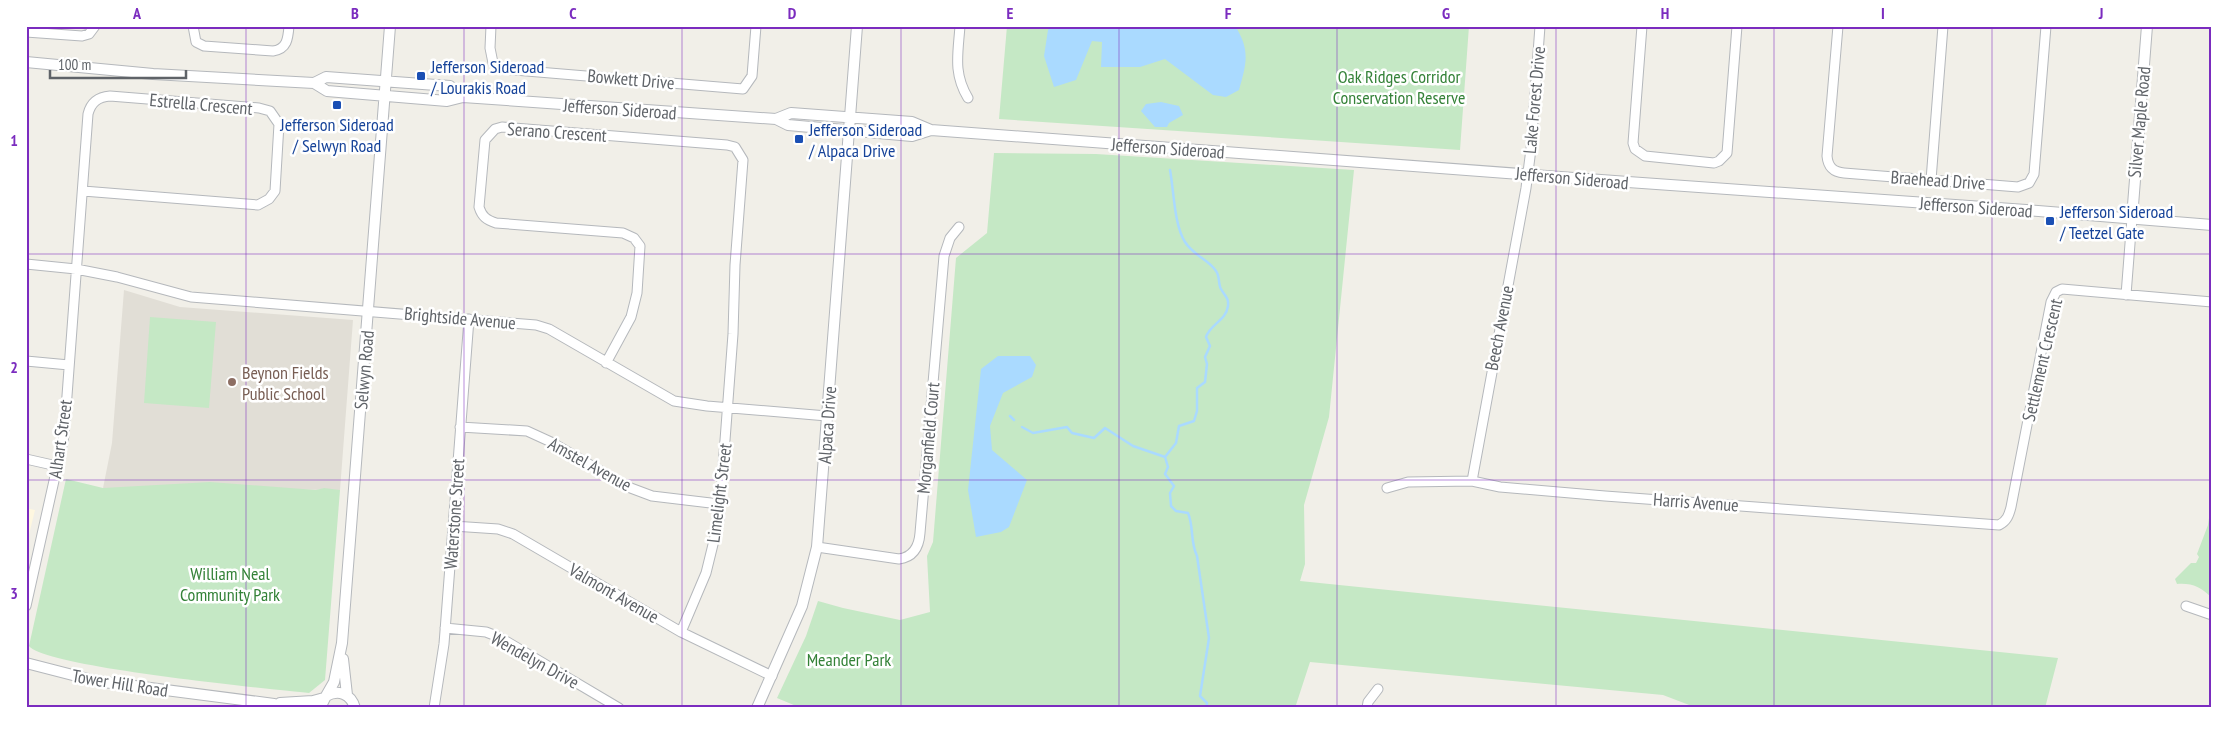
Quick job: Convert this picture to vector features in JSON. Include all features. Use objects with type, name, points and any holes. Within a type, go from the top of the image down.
[{"type":"street","points":[[26,32],[82,36],[89,34],[95,26]]},
{"type":"street","points":[[193,26],[196,42],[204,46],[272,51],[280,50],[286,44],[289,26]]},
{"type":"street","name":"Selwyn Road","points":[[324,700],[334,683],[342,643],[390,26]]},
{"type":"street","name":"Bowkett Drive","points":[[491,26],[490,56],[493,63],[503,69],[743,89],[752,76],[756,26]]},
{"type":"street","name":"Alpaca Drive","points":[[757,708],[802,606],[817,548],[857,26]]},
{"type":"street","points":[[960,26],[957,72],[960,85],[968,98]]},
{"type":"street","name":"Lake Forest Drive","points":[[1528,174],[1540,26]]},
{"type":"street","points":[[1642,26],[1633,143],[1635,149],[1645,156],[1714,163],[1727,153],[1737,26]]},
{"type":"street","name":"Braehead Drive","points":[[1838,26],[1827,156],[1831,168],[1837,172],[1844,173],[2018,187],[2024,186],[2032,179],[2046,26]]},
{"type":"street","points":[[1931,180],[1943,26]]},
{"type":"street","name":"Silver Maple Road","points":[[2132,218],[2147,26]]},
{"type":"street","name":"Jefferson Sideroad","points":[[26,62],[152,74],[314,83],[328,91],[447,101],[463,97],[776,119],[788,125],[912,136],[932,130]]},
{"type":"street","name":"Jefferson Sideroad","points":[[314,83],[326,77],[450,86],[463,97]]},
{"type":"street","name":"Estrella Crescent","points":[[76,269],[88,114],[91,105],[101,97],[110,96],[259,108],[270,111],[279,124],[274,191],[269,199],[258,205],[83,191]]},
{"type":"street","name":"Jefferson Sideroad","points":[[776,119],[790,113],[912,122],[932,130],[2212,225]]},
{"type":"street","name":"Serano Crescent","points":[[606,363],[631,317],[635,304],[640,246],[634,238],[623,233],[496,223],[488,220],[482,215],[480,207],[485,140],[495,129],[502,127],[727,145],[735,147],[740,153],[743,160],[727,408]]},
{"type":"street","name":"Beech Avenue","points":[[1472,481],[1528,174]]},
{"type":"street","points":[[2126,295],[2132,218]]},
{"type":"street","name":"Morganfield Court","points":[[817,548],[899,559],[906,558],[917,548],[920,533],[944,256],[950,238],[959,227]]},
{"type":"street","name":"Brightside Avenue","points":[[26,264],[76,269],[117,277],[175,295],[191,297],[536,325],[549,330],[674,401],[686,404],[827,416]]},
{"type":"street","name":"Alhart Street","points":[[26,606],[64,436],[76,269]]},
{"type":"street","name":"Settlement Crescent","points":[[2004,522],[2011,507],[2052,296],[2062,289],[2212,302]]},
{"type":"street","name":"Waterstone Street","points":[[434,708],[445,628],[469,319]]},
{"type":"street","points":[[26,361],[69,365]]},
{"type":"street","name":"Limelight Street","points":[[681,632],[706,573],[719,520],[727,408]]},
{"type":"street","name":"Amstel Avenue","points":[[460,427],[527,431],[551,442],[628,487],[652,496],[719,504]]},
{"type":"street","points":[[26,459],[58,466]]},
{"type":"street","name":"Harris Avenue","points":[[1387,488],[1408,482],[1472,481],[1500,487],[1896,518],[1990,525],[2004,522]]},
{"type":"street","name":"Valmont Avenue","points":[[453,526],[498,529],[513,534],[681,632],[772,676]]},
{"type":"street","points":[[2186,606],[2212,615]]},
{"type":"street","name":"Wendelyn Drive","points":[[445,628],[486,632],[499,637],[619,708]]},
{"type":"street","name":"Selwyn Road","points":[[342,643],[344,682],[347,695]]},
{"type":"street","name":"Tower Hill Road","points":[[26,663],[96,681],[274,704],[287,708]]},
{"type":"street","points":[[1367,708],[1368,702],[1378,689]]},
{"type":"street","name":"Tower Hill Road","points":[[274,704],[324,700],[337,692],[347,695]]},
{"type":"street","points":[[347,695],[358,707]]},
{"type":"shaded area","name":"Beynon Fields Public School","points":[[124,290],[180,307],[353,320],[340,490],[103,488],[112,443]]},
{"type":"shaded area","points":[[26,508],[35,510],[26,547]]},
{"type":"green space","name":"Oak Ridges Corridor Conservation Reserve","points":[[1007,26],[1469,26],[1460,150],[999,119]]},
{"type":"green space","name":"Meander Park","points":[[994,153],[1096,154],[1354,170],[1329,417],[1304,505],[1305,564],[1300,581],[2058,658],[2045,708],[1697,708],[1663,695],[1310,662],[1295,708],[801,708],[777,698],[806,636],[818,601],[900,620],[930,612],[927,556],[933,542],[956,258],[987,233]]},
{"type":"green space","points":[[150,317],[216,322],[209,408],[144,403]]},
{"type":"green space","name":"William Neal Community Park","points":[[66,479],[103,488],[210,482],[340,490],[325,680],[309,693],[207,682],[74,662],[44,654],[29,646]]},
{"type":"green space","points":[[2212,497],[2211,597],[2196,586],[2177,584],[2175,579],[2191,563],[2196,563],[2199,557],[2197,554],[2208,525]]},
{"type":"water","points":[[1051,26],[1235,26],[1245,50],[1244,73],[1239,90],[1226,97],[1213,95],[1165,59],[1140,67],[1101,67],[1102,42],[1092,41],[1076,80],[1054,87],[1044,56],[1048,30]]},
{"type":"water","points":[[1161,102],[1179,106],[1183,115],[1169,123],[1167,127],[1155,127],[1141,111],[1146,104]]},
{"type":"water","points":[[998,356],[1030,356],[1036,365],[1032,377],[1003,393],[990,426],[992,450],[1027,480],[1009,527],[1001,532],[976,537],[968,490],[981,369]]},
{"type":"waterway","points":[[1165,457],[1176,443],[1179,426],[1194,421],[1197,411],[1197,388],[1205,382],[1207,364],[1205,357],[1210,346],[1206,337],[1227,311],[1228,303],[1220,287],[1216,271],[1189,247],[1181,235],[1176,217],[1170,170]]},
{"type":"waterway","points":[[1010,416],[1014,420]]},
{"type":"waterway","points":[[1022,427],[1033,433],[1067,427],[1072,433],[1094,438],[1105,428],[1133,446],[1165,457]]},
{"type":"waterway","points":[[1165,457],[1168,467],[1165,474],[1174,486],[1170,493],[1171,506],[1176,511],[1188,513],[1193,545],[1197,556],[1209,638],[1200,696],[1207,703],[1206,708]]},
{"type":"place","name":"Jefferson Sideroad / Lourakis Road","points":[[421,76]]},
{"type":"place","name":"Jefferson Sideroad / Selwyn Road","points":[[337,105]]},
{"type":"place","name":"Jefferson Sideroad / Alpaca Drive","points":[[799,139]]},
{"type":"place","name":"Jefferson Sideroad / Teetzel Gate","points":[[2050,221]]},
{"type":"place","name":"Beynon Fields Public School","points":[[232,382]]}]
